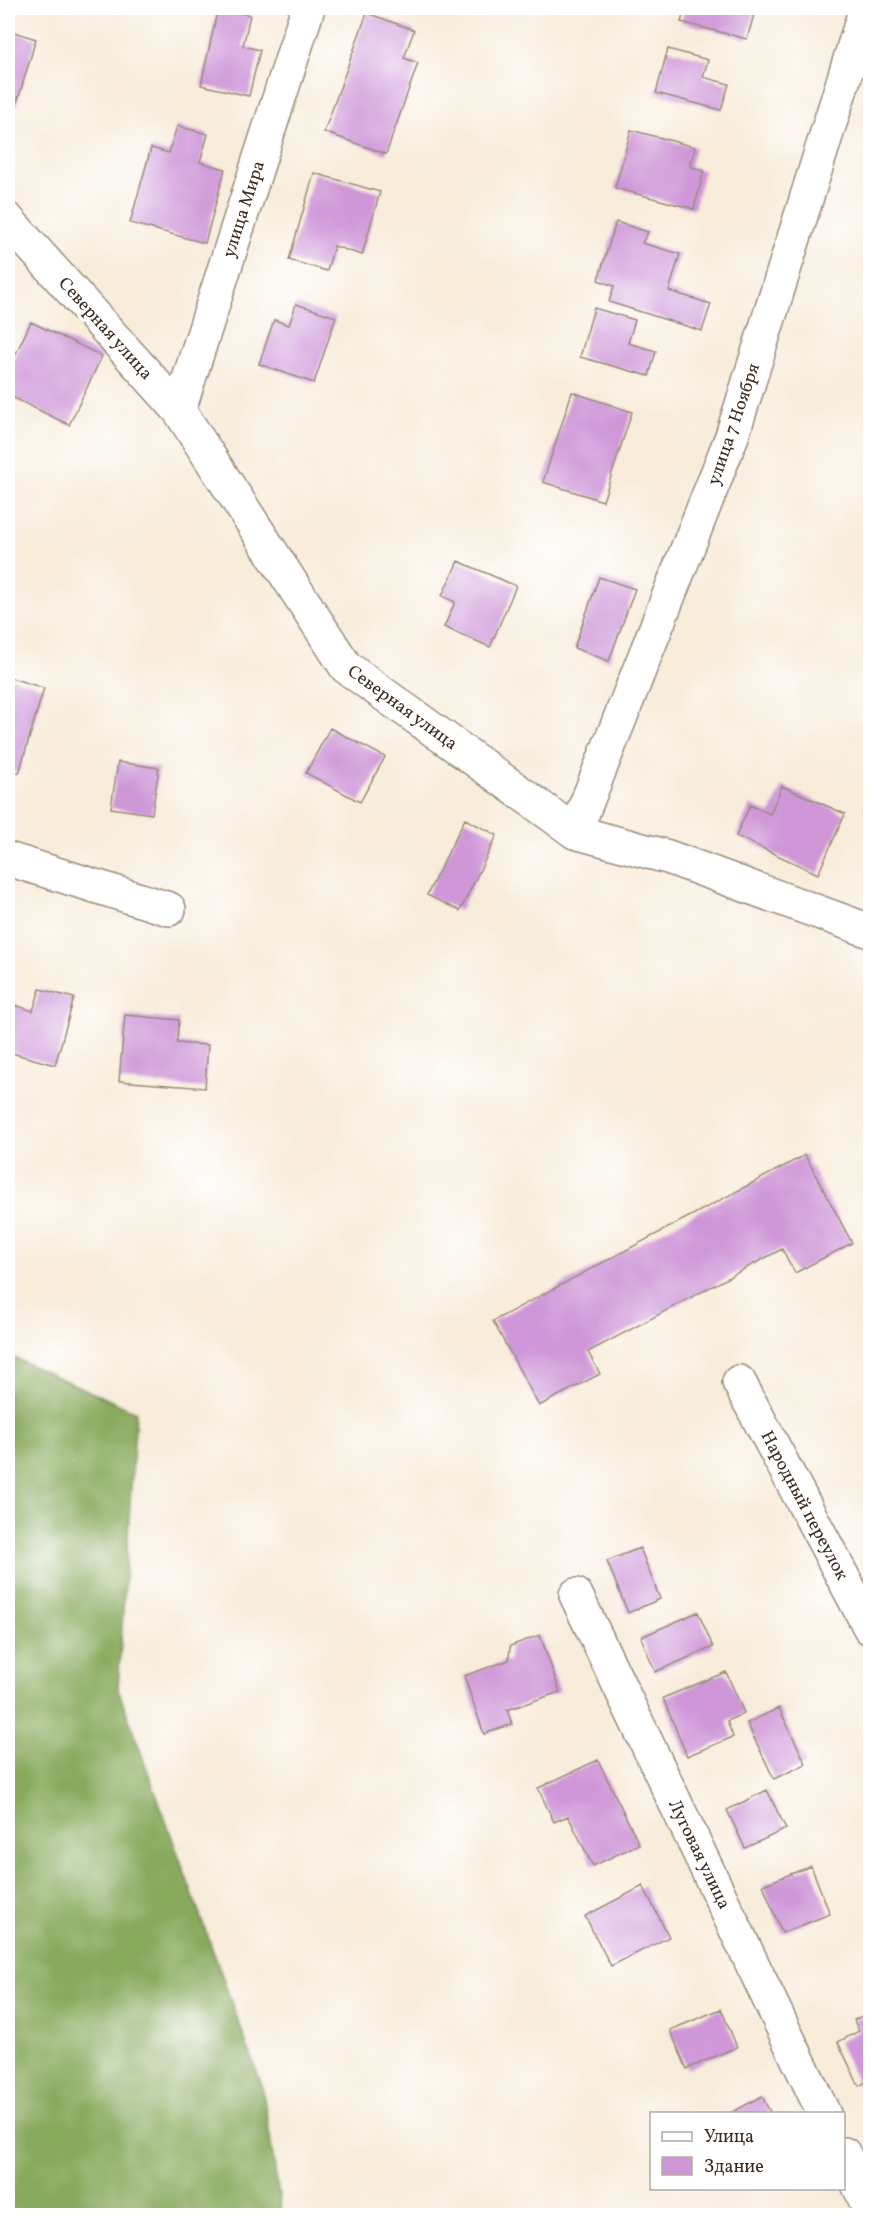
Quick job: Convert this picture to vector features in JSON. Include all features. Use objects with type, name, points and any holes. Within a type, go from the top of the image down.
[{"type":"street","name":"улица Мира","points":[[179,410],[308,8]]},
{"type":"street","name":"улица 7 Ноября","points":[[575,832],[732,436],[866,8]]},
{"type":"street","name":"Северная улица","points":[[8,220],[179,410],[346,668],[575,832],[668,857],[870,932]]},
{"type":"street","points":[[8,859],[169,909]]},
{"type":"street","name":"Народный переулок","points":[[739,1382],[870,1628]]},
{"type":"street","name":"Луговая улица","points":[[576,1595],[823,2112]]},
{"type":"street","points":[[845,2158],[870,2210]]},
{"type":"green space","points":[[8,1355],[136,1412],[118,1689],[262,2086],[282,2215],[8,2215]]},
{"type":"building","points":[[218,8],[250,15],[243,46],[260,50],[249,96],[201,85]]},
{"type":"building","points":[[685,8],[756,8],[747,39],[681,22]]},
{"type":"building","points":[[367,13],[414,30],[404,58],[418,63],[386,154],[324,132]]},
{"type":"building","points":[[8,30],[36,39],[8,133]]},
{"type":"building","points":[[668,49],[708,60],[703,77],[729,84],[721,110],[656,93]]},
{"type":"building","points":[[177,126],[208,134],[200,162],[225,169],[205,243],[130,223],[151,148],[169,153]]},
{"type":"building","points":[[631,130],[695,147],[690,166],[704,171],[694,209],[615,188]]},
{"type":"building","points":[[314,173],[380,192],[362,255],[334,246],[327,271],[289,260]]},
{"type":"building","points":[[616,222],[648,232],[642,243],[680,254],[669,291],[711,304],[702,331],[609,302],[614,286],[598,280]]},
{"type":"building","points":[[296,304],[336,317],[314,383],[259,364],[274,320],[289,325]]},
{"type":"building","points":[[594,308],[635,320],[628,343],[656,351],[649,376],[580,357]]},
{"type":"building","points":[[31,322],[102,356],[69,425],[8,395],[8,370]]},
{"type":"building","points":[[572,392],[632,412],[603,501],[543,482]]},
{"type":"building","points":[[458,561],[516,586],[490,647],[444,627],[455,602],[442,596]]},
{"type":"building","points":[[599,577],[635,589],[609,661],[574,648]]},
{"type":"building","points":[[8,677],[44,688],[19,773],[8,770]]},
{"type":"building","points":[[330,728],[385,757],[360,802],[306,773]]},
{"type":"building","points":[[118,762],[159,768],[152,814],[111,808]]},
{"type":"building","points":[[782,786],[845,814],[818,874],[736,836],[750,805],[770,814]]},
{"type":"building","points":[[870,794],[870,813],[864,810]]},
{"type":"building","points":[[465,819],[497,835],[460,911],[427,895]]},
{"type":"building","points":[[40,989],[74,998],[55,1065],[8,1052],[8,1031],[15,1005],[33,1011]]},
{"type":"building","points":[[125,1015],[179,1020],[177,1043],[208,1045],[205,1088],[119,1081]]},
{"type":"building","points":[[805,1155],[852,1243],[795,1273],[782,1249],[588,1352],[600,1374],[539,1406],[493,1321]]},
{"type":"building","points":[[640,1548],[660,1599],[628,1613],[607,1561]]},
{"type":"building","points":[[698,1612],[713,1647],[655,1672],[641,1637]]},
{"type":"building","points":[[540,1635],[560,1692],[507,1710],[512,1724],[484,1734],[464,1676],[509,1660],[510,1646]]},
{"type":"building","points":[[726,1672],[744,1713],[727,1721],[733,1737],[687,1756],[663,1698]]},
{"type":"building","points":[[779,1708],[806,1764],[774,1779],[747,1723]]},
{"type":"building","points":[[598,1760],[639,1844],[593,1866],[568,1816],[554,1822],[538,1788]]},
{"type":"building","points":[[767,1790],[786,1829],[745,1848],[727,1810]]},
{"type":"building","points":[[811,1866],[830,1914],[782,1933],[763,1885]]},
{"type":"building","points":[[643,1886],[669,1937],[611,1966],[585,1916]]},
{"type":"building","points":[[721,2009],[737,2047],[687,2069],[670,2030]]},
{"type":"building","points":[[870,2012],[870,2080],[859,2086],[838,2042],[859,2031],[854,2020]]},
{"type":"building","points":[[762,2096],[770,2112],[733,2112]]}]
